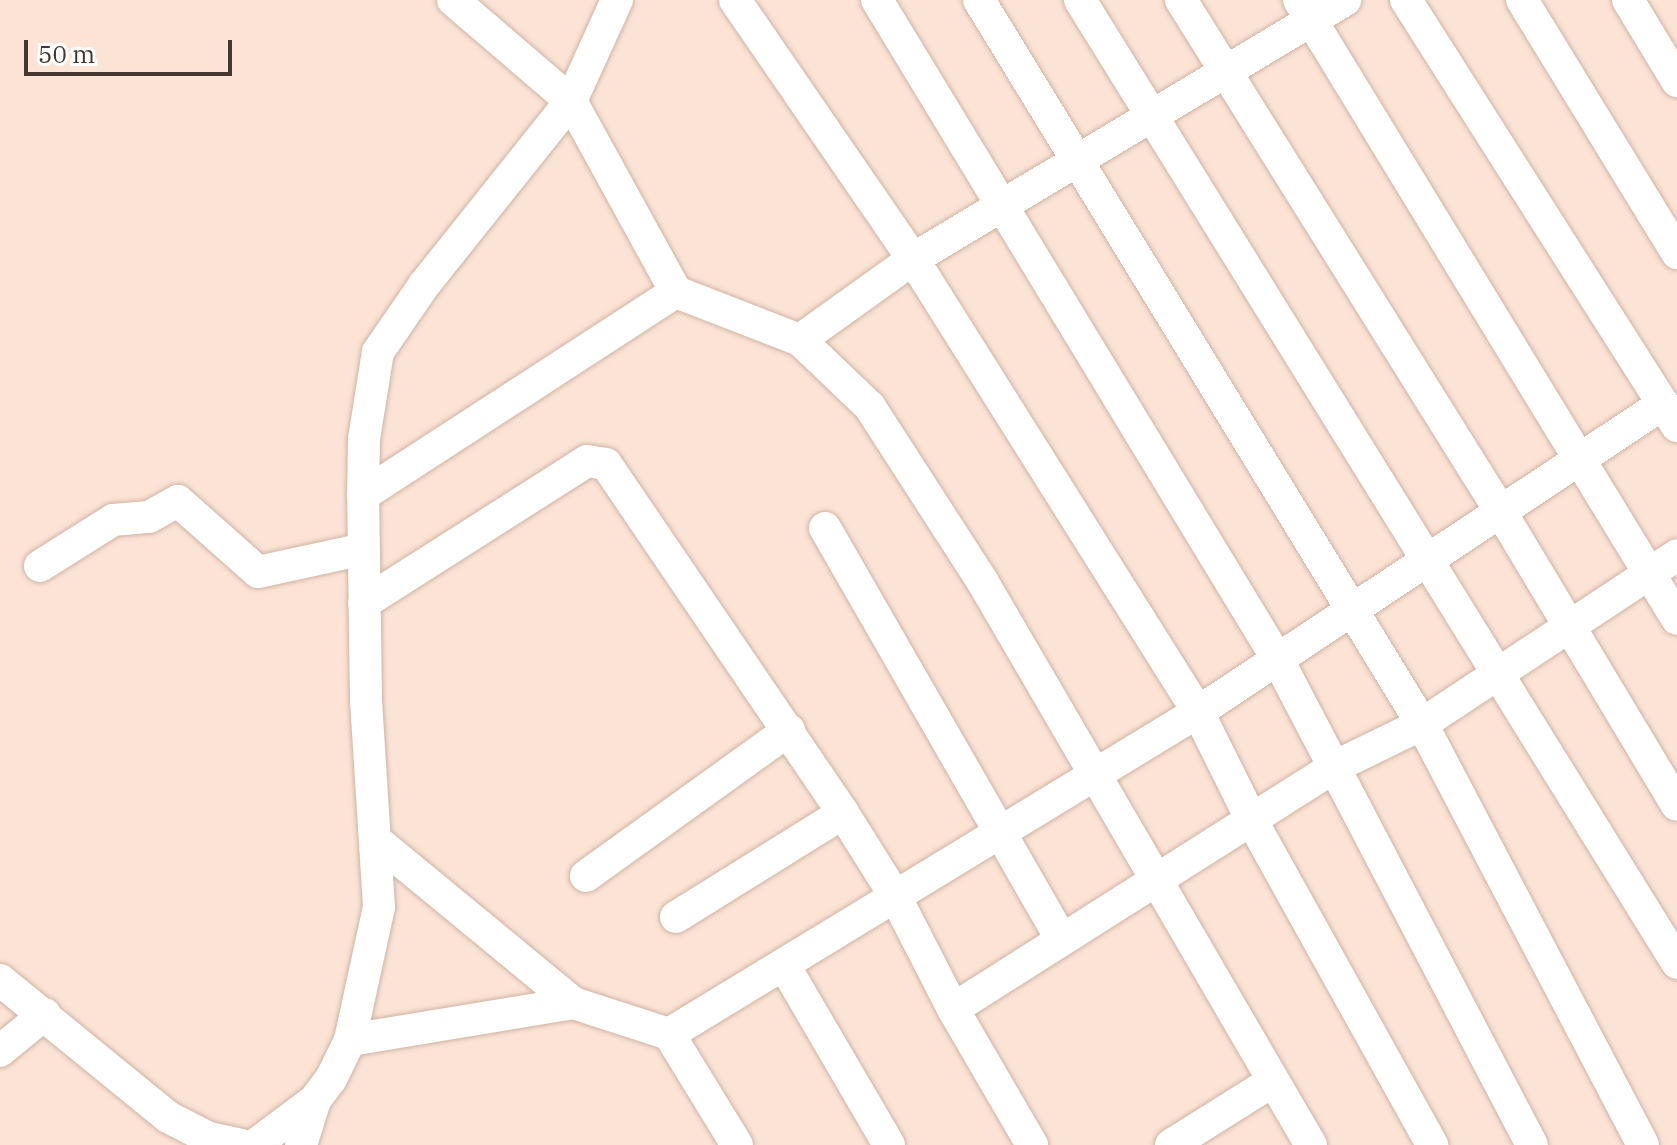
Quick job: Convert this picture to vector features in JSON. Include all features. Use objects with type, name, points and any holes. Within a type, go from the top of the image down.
[{"type":"street","points":[[453,0],[571,101],[676,292],[800,340],[870,407],[981,579],[1311,1145]]},
{"type":"street","points":[[301,1145],[315,1100],[350,1040],[379,907],[364,603],[363,495],[364,439],[378,352],[424,285],[571,101],[617,0]]},
{"type":"street","points":[[735,0],[913,259],[1198,712],[1252,821],[1432,1145]]},
{"type":"street","points":[[877,0],[1278,660],[1532,1145]]},
{"type":"street","points":[[979,0],[1075,163],[1353,607],[1422,724],[1643,1145]]},
{"type":"street","points":[[1080,0],[1677,963]]},
{"type":"street","points":[[1181,0],[1223,73],[1499,509],[1677,805]]},
{"type":"street","points":[[800,340],[913,259],[1223,73],[1305,11],[1345,0]]},
{"type":"street","points":[[669,1034],[1198,712],[1499,509],[1582,458],[1670,415],[1406,0]]},
{"type":"street","points":[[1522,0],[1677,253]]},
{"type":"street","points":[[1628,0],[1677,81]]},
{"type":"street","points":[[1305,11],[1582,458],[1664,563],[1677,619]]},
{"type":"street","points":[[363,495],[676,292]]},
{"type":"street","points":[[364,603],[587,461],[606,464],[789,730],[895,896],[953,1009],[1032,1145]]},
{"type":"street","points":[[40,566],[113,520],[149,517],[178,501],[258,572],[364,549]]},
{"type":"street","points":[[825,528],[1061,939]]},
{"type":"street","points":[[953,1009],[1334,767],[1422,724],[1497,671],[1664,563]]},
{"type":"street","points":[[586,876],[789,730]]},
{"type":"street","points":[[676,917],[843,813]]},
{"type":"street","points":[[378,842],[573,1003],[669,1034],[737,1145]]},
{"type":"street","points":[[784,965],[889,1145]]},
{"type":"street","points":[[0,980],[168,1117],[209,1138],[241,1145]]},
{"type":"street","points":[[350,1040],[573,1003]]},
{"type":"street","points":[[0,1051],[45,1014]]},
{"type":"street","points":[[1171,1145],[1273,1081]]},
{"type":"street","points":[[255,1145],[315,1100]]}]
